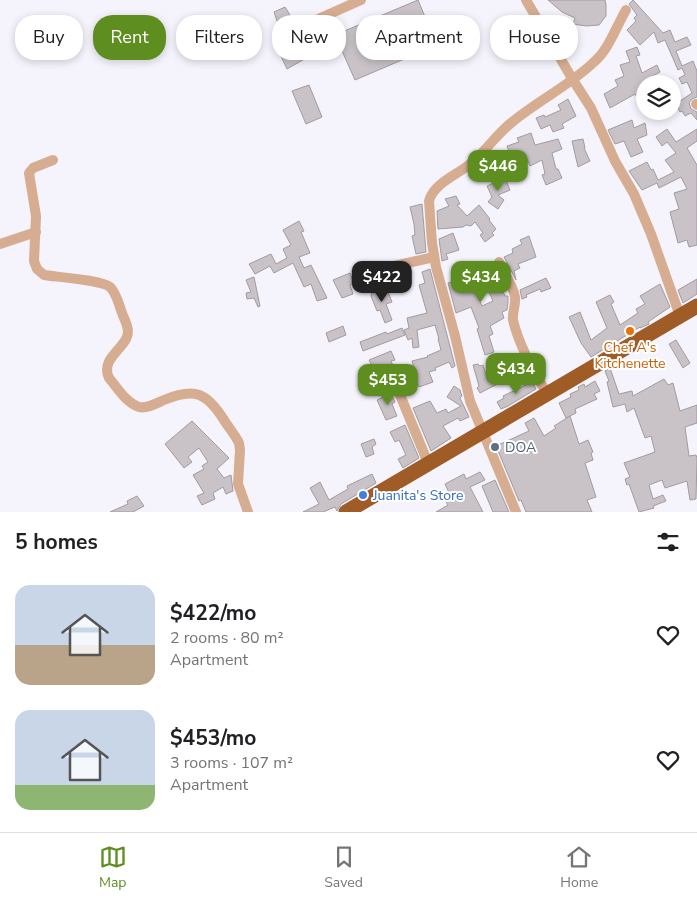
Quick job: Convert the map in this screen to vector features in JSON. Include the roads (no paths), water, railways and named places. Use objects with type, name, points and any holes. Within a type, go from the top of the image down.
[{"type":"highway","points":[[353,510],[428,463],[697,306]]},
{"type":"street","points":[[327,15],[361,0]]},
{"type":"street","points":[[526,0],[591,108],[615,162],[640,206],[680,316]]},
{"type":"street","points":[[516,512],[470,401],[457,342],[440,286],[434,257],[429,201],[434,191],[474,160],[512,122],[573,80],[600,56],[626,10]]},
{"type":"street","points":[[53,160],[33,168],[29,173],[36,208],[34,261],[40,273],[102,283],[109,286],[115,294],[128,333],[127,338],[107,364],[106,373],[131,404],[142,407],[190,392],[208,399],[215,406],[239,443],[238,484],[248,512]]},
{"type":"street","points":[[0,244],[36,232]]},
{"type":"street","points":[[392,287],[390,274],[392,268],[396,265],[434,257]]},
{"type":"street","points":[[499,262],[514,293],[513,316],[517,334],[547,394]]},
{"type":"street","points":[[398,390],[428,463]]},
{"type":"place","name":"Chef A's Kitchenette","points":[[630,331]]},
{"type":"place","name":"DOA","points":[[495,447]]},
{"type":"place","name":"Juanita's Store","points":[[363,495]]}]
